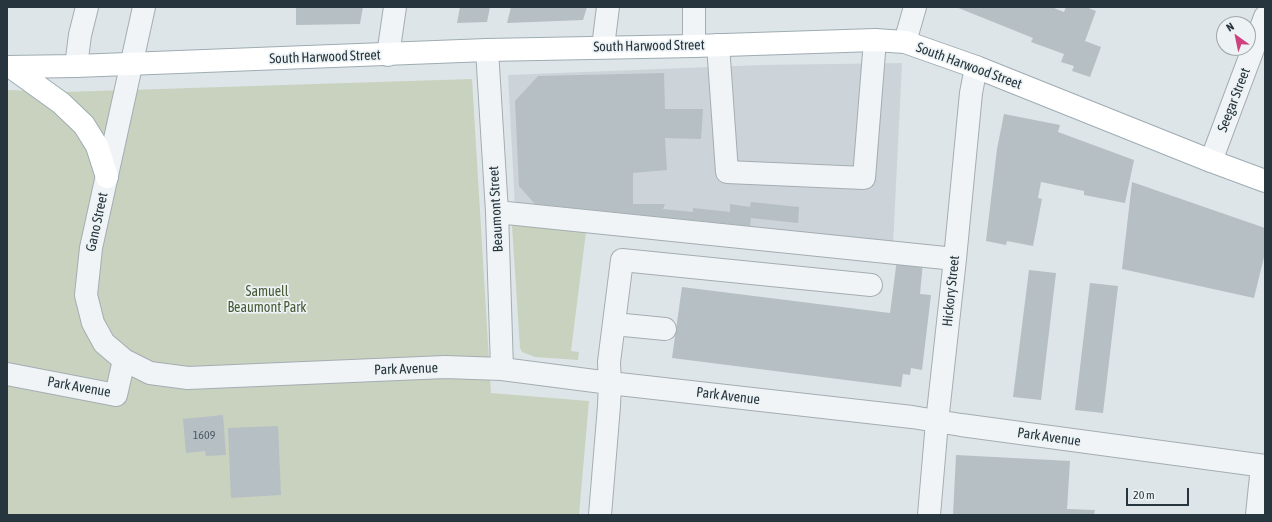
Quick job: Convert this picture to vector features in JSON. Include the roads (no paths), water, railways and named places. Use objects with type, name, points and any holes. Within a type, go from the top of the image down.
[{"type":"main road","name":"South Harwood Street","points":[[9,67],[388,55],[487,50],[694,46],[875,40],[905,42],[976,67],[1211,161],[1265,181]]},
{"type":"main road","points":[[9,67],[61,103],[84,125],[97,146],[107,177]]},
{"type":"street","points":[[76,66],[80,35],[87,7]]},
{"type":"street","name":"Gano Street","points":[[144,7],[91,248],[86,295],[93,323],[104,343],[124,360],[150,373],[188,378]]},
{"type":"street","points":[[388,55],[396,7]]},
{"type":"street","points":[[603,47],[608,7]]},
{"type":"street","points":[[694,7],[694,46]]},
{"type":"street","points":[[905,42],[915,7]]},
{"type":"street","name":"Seegar Street","points":[[1211,161],[1265,17]]},
{"type":"street","points":[[718,45],[727,172],[864,178],[875,40]]},
{"type":"street","name":"Beaumont Street","points":[[487,50],[497,212],[502,368]]},
{"type":"street","name":"Hickory Street","points":[[929,515],[937,422],[971,93],[976,67]]},
{"type":"street","points":[[497,212],[955,259]]},
{"type":"street","points":[[600,515],[610,383],[609,362],[622,260],[871,285]]},
{"type":"street","points":[[614,324],[665,328]]},
{"type":"street","name":"Park Avenue","points":[[7,374],[116,395],[124,360]]},
{"type":"street","name":"Park Avenue","points":[[188,378],[445,367],[502,368],[610,383],[912,417],[937,422],[1264,466]]},
{"type":"street","points":[[1257,515],[1264,466]]},
{"type":"park label","name":"Samuell Beaumont Park","points":[[267,300]]}]
